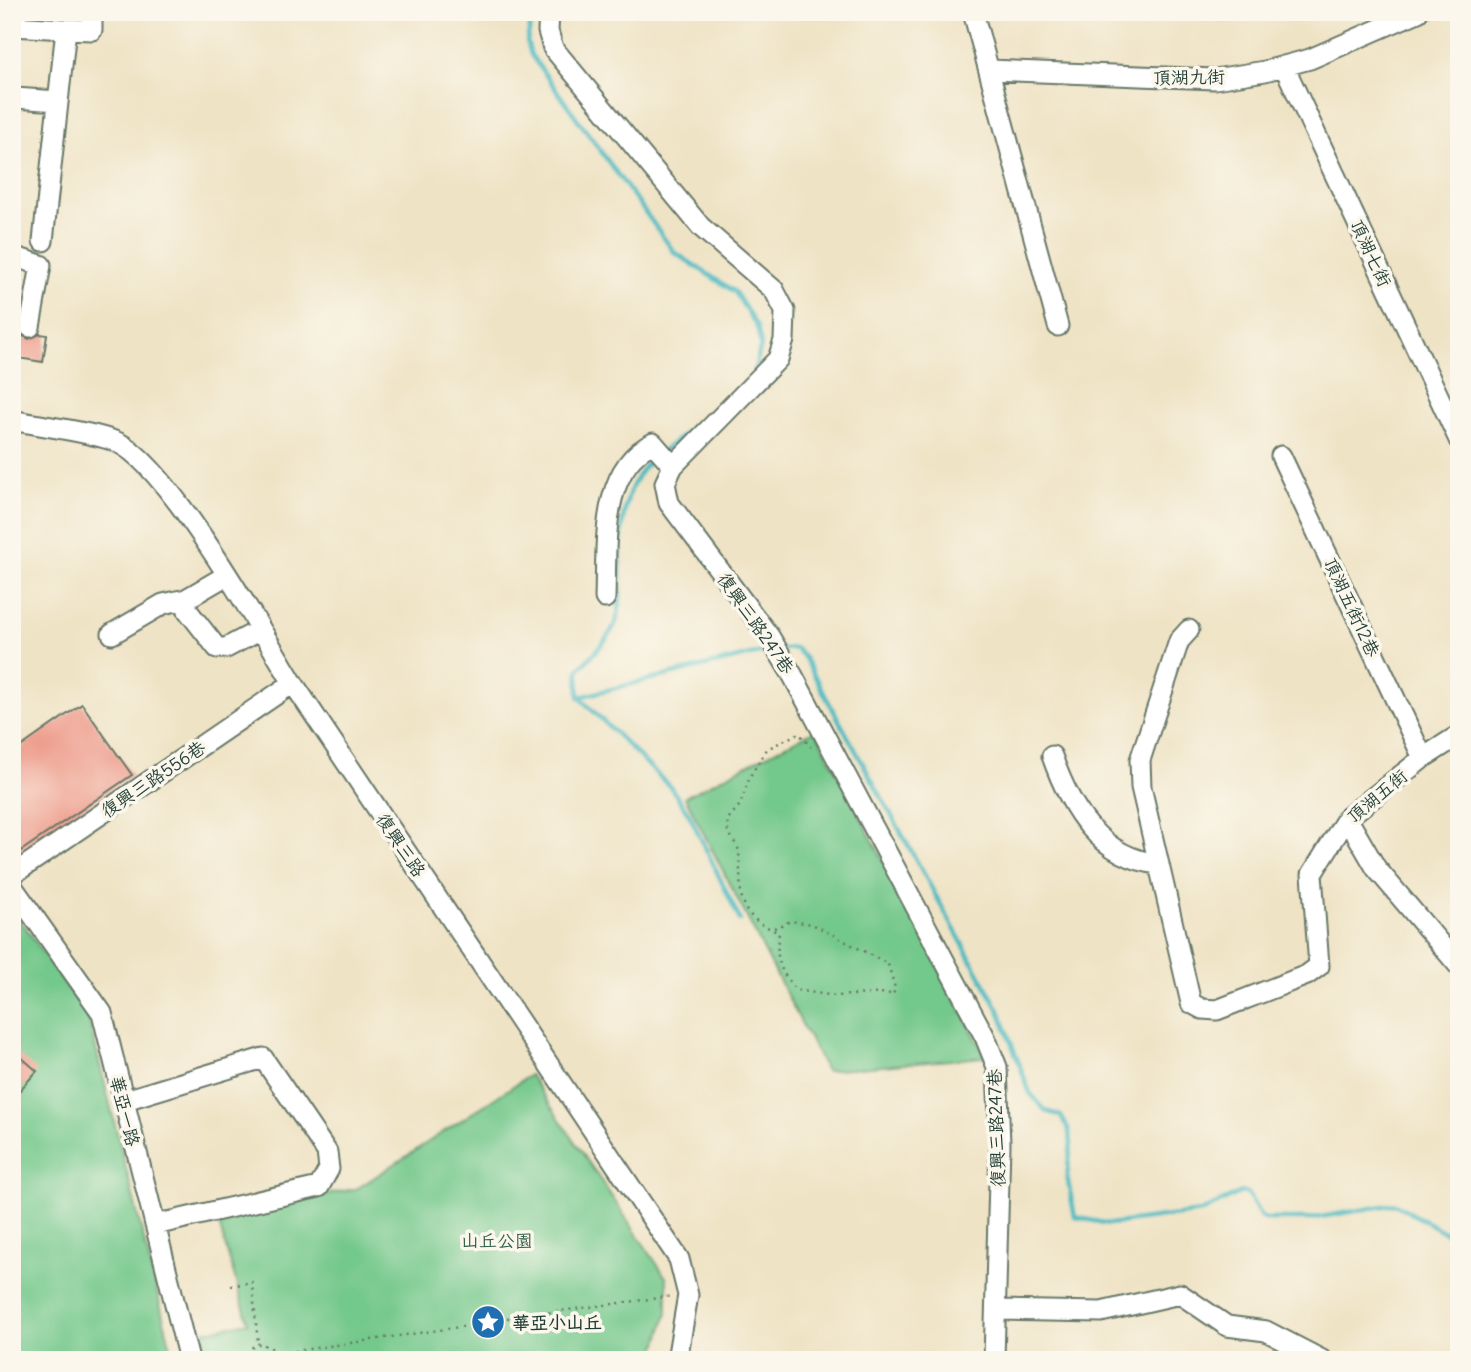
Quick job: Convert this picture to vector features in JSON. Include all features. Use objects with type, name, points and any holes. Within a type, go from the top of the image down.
[{"type":"street","points":[[12,26],[92,30],[92,12]]},
{"type":"street","points":[[973,12],[991,70],[1058,326]]},
{"type":"street","name":"頂湖九街","points":[[991,70],[1214,79],[1284,66],[1310,58],[1418,12]]},
{"type":"street","points":[[548,22],[553,48],[701,227],[774,290],[785,311],[784,340],[778,359],[665,457],[653,443],[638,450],[621,478],[610,506],[605,598]]},
{"type":"street","points":[[43,241],[66,29]]},
{"type":"street","name":"頂湖七街","points":[[1284,66],[1459,440]]},
{"type":"street","points":[[15,98],[58,101]]},
{"type":"street","points":[[12,256],[41,265],[30,327]]},
{"type":"street","name":"復興三路","points":[[12,420],[116,442],[135,454],[162,482],[227,575],[293,683],[679,1259],[688,1295],[687,1318],[677,1360]]},
{"type":"street","name":"頂湖五街12巷","points":[[1281,456],[1423,758]]},
{"type":"street","name":"復興三路247巷","points":[[665,457],[665,483],[669,503],[769,636],[780,659],[793,676],[985,1037],[997,1067],[1000,1144],[995,1360]]},
{"type":"street","points":[[112,634],[163,604],[186,599],[227,575]]},
{"type":"street","points":[[186,599],[188,611],[217,648],[226,648],[260,629]]},
{"type":"street","points":[[1052,756],[1062,785],[1098,839],[1135,862],[1159,864],[1141,787],[1140,760],[1179,641],[1189,630]]},
{"type":"street","name":"復興三路556巷","points":[[12,875],[293,683]]},
{"type":"street","name":"頂湖五街","points":[[1159,864],[1191,1003],[1202,1009],[1217,1010],[1307,975],[1318,966],[1312,874],[1347,818],[1423,758],[1459,735]]},
{"type":"street","points":[[1347,818],[1376,868],[1459,965]]},
{"type":"street","name":"華亞一路","points":[[12,886],[102,1013],[122,1101],[190,1360]]},
{"type":"street","points":[[122,1101],[263,1058],[327,1152],[330,1169],[319,1187],[155,1225]]},
{"type":"street","points":[[996,1310],[1101,1312],[1180,1294],[1227,1326],[1266,1331],[1322,1360]]},
{"type":"path","points":[[774,928],[791,921],[812,924],[888,964],[895,988],[892,995],[835,996],[796,990],[778,967],[776,951],[779,933],[774,928],[759,923],[747,912],[741,895],[739,850],[727,829],[728,819],[740,805],[750,776],[768,749],[799,733],[813,749]]},
{"type":"path","points":[[12,1135],[20,1159],[12,1220]]},
{"type":"path","points":[[231,1286],[252,1282],[258,1343]]},
{"type":"path","points":[[507,1318],[676,1296]]},
{"type":"path","points":[[274,1354],[467,1326]]},
{"type":"path","points":[[247,1360],[249,1349],[258,1343],[268,1345],[274,1354],[274,1360]]},
{"type":"green space","points":[[815,730],[986,1057],[826,1071],[685,797]]},
{"type":"green space","points":[[12,908],[88,1017],[174,1360],[12,1360]]},
{"type":"green space","name":"山丘公園","points":[[530,1075],[667,1279],[667,1313],[653,1360],[201,1360],[193,1334],[248,1322],[217,1218],[358,1188]]},
{"type":"building","points":[[40,334],[47,335],[43,362],[18,358],[21,335],[29,339]]},
{"type":"building","points":[[82,704],[132,775],[12,857],[12,753]]},
{"type":"building","points":[[12,1049],[37,1071],[12,1099]]},
{"type":"waterway","points":[[533,12],[527,41],[531,55],[674,252],[735,292],[757,327],[761,345],[754,373]]},
{"type":"waterway","points":[[664,450],[720,405]]},
{"type":"waterway","points":[[657,455],[644,467],[628,496],[622,529],[617,617],[606,639],[578,670],[579,697],[671,788],[689,814],[740,920]]},
{"type":"waterway","points":[[783,649],[795,648],[804,657],[999,1010],[1030,1093],[1046,1111],[1061,1116],[1068,1128],[1071,1143],[1067,1176],[1075,1217],[1109,1224],[1201,1212],[1241,1192],[1248,1194],[1261,1217],[1266,1219],[1309,1219],[1395,1204],[1459,1240]]},
{"type":"waterway","points":[[579,697],[771,650]]},
{"type":"place","name":"華亞小山丘","points":[[488,1322]]}]
